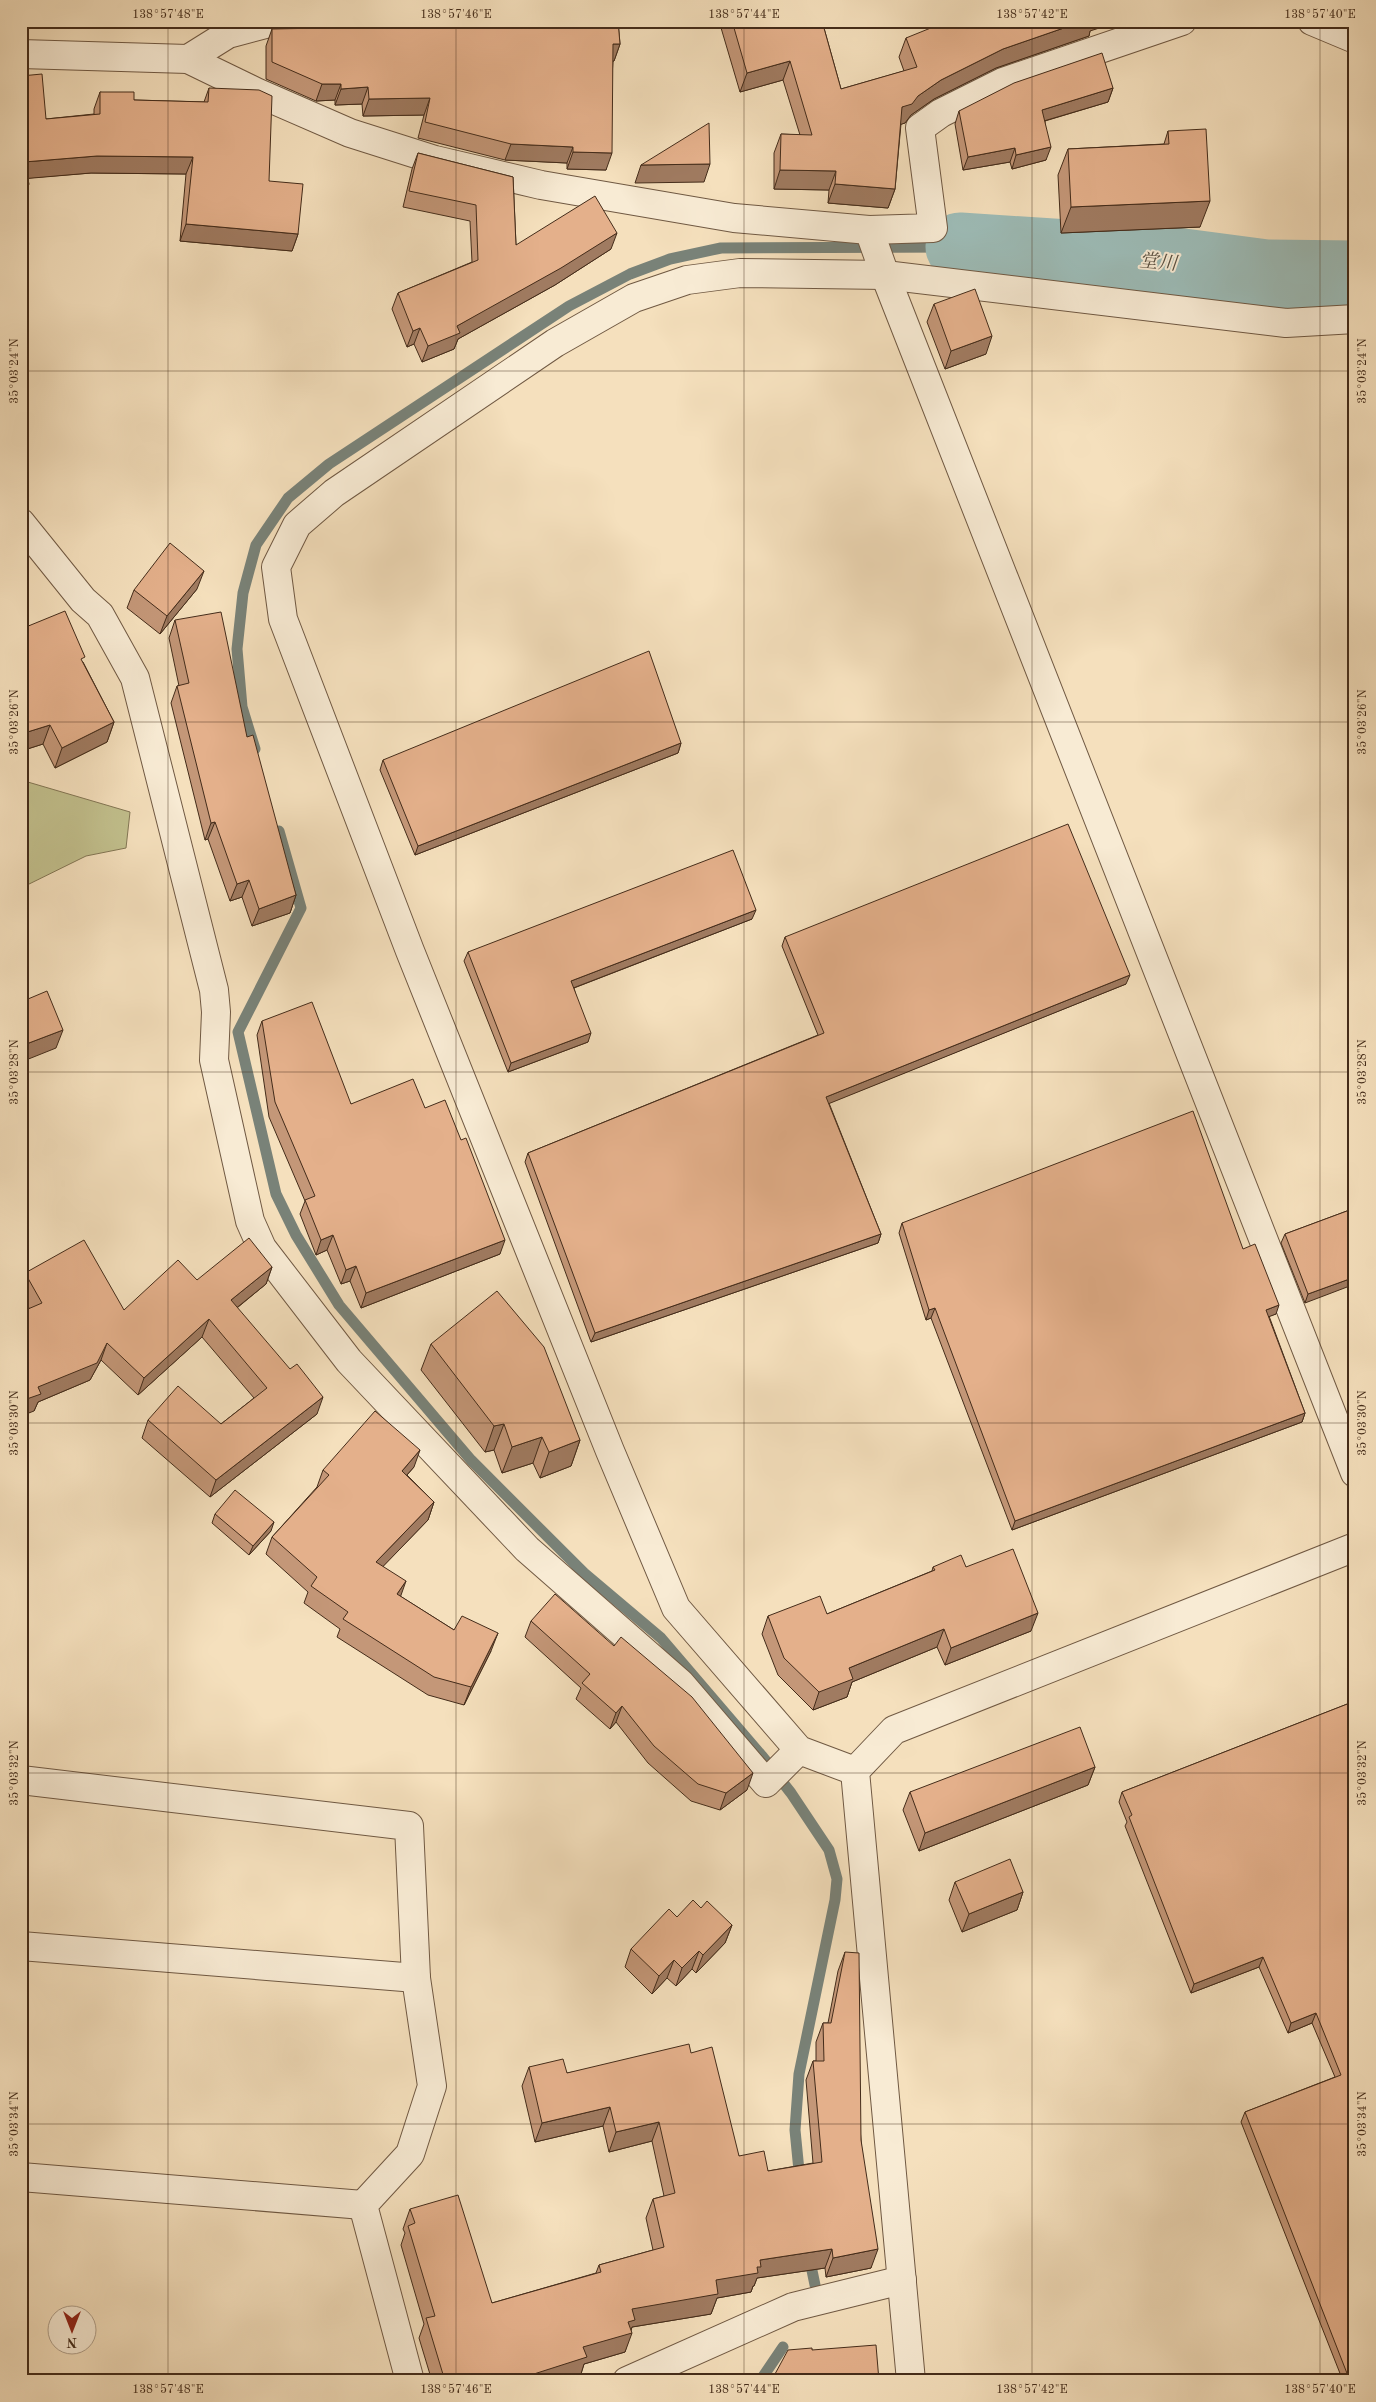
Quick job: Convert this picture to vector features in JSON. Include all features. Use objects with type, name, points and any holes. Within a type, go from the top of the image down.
[{"type":"street","points":[[188,59],[228,34],[277,21]]},
{"type":"street","points":[[21,54],[188,59],[256,92],[350,133],[435,160],[541,185],[734,218],[871,234],[933,228],[920,128],[940,113],[1003,82],[1182,21]]},
{"type":"street","points":[[1312,21],[1355,39]]},
{"type":"street","points":[[871,234],[883,271],[1355,1473]]},
{"type":"street","points":[[855,1771],[800,1750],[676,1608],[610,1452],[407,942],[283,619],[276,567],[297,525],[334,493],[555,343],[634,298],[687,280],[740,273],[883,271],[1286,323],[1355,319]]},
{"type":"street","points":[[21,523],[83,600],[100,615],[135,678],[214,990],[216,1012],[214,1060],[250,1221],[262,1248],[349,1361],[376,1390],[527,1549],[680,1683],[766,1783],[800,1750]]},
{"type":"street","points":[[910,2381],[855,1771],[894,1730],[1355,1547]]},
{"type":"street","points":[[21,1780],[409,1826],[416,1978],[432,2086],[410,2154],[363,2205]]},
{"type":"street","points":[[21,1946],[416,1978]]},
{"type":"street","points":[[21,2177],[363,2205]]},
{"type":"street","points":[[363,2205],[410,2381]]},
{"type":"street","points":[[627,2381],[793,2307],[902,2280]]},
{"type":"shaded area","points":[[21,780],[130,812],[126,848],[86,856],[21,888]]},
{"type":"building","points":[[323,21],[618,21],[620,44],[613,44],[612,153],[573,152],[573,147],[511,144],[425,122],[430,98],[369,99],[368,87],[341,89],[341,84],[322,84],[272,62],[272,29],[323,28]]},
{"type":"building","points":[[732,21],[822,21],[841,89],[917,67],[906,38],[948,21],[1084,21],[1003,49],[941,80],[918,96],[912,104],[902,107],[895,189],[835,184],[836,171],[780,170],[781,134],[812,135],[790,61],[747,73]]},
{"type":"building","points":[[1102,53],[1113,88],[1042,110],[1051,147],[1016,155],[1015,148],[968,157],[959,111],[1014,83]]},
{"type":"building","points":[[42,74],[46,119],[100,114],[100,92],[134,92],[134,100],[208,102],[209,88],[259,90],[272,96],[269,181],[303,184],[298,234],[186,224],[193,157],[97,156],[24,162],[29,184],[21,186],[21,76]]},
{"type":"building","points":[[709,123],[710,164],[641,165]]},
{"type":"building","points":[[1206,129],[1210,201],[1071,207],[1068,149],[1169,144],[1168,131]]},
{"type":"building","points":[[418,153],[513,177],[516,245],[595,196],[617,233],[561,268],[457,326],[460,333],[428,346],[420,328],[413,331],[398,293],[478,260],[476,205],[409,191]]},
{"type":"building","points":[[975,289],[992,336],[951,351],[934,304]]},
{"type":"building","points":[[170,543],[204,571],[167,616],[134,590]]},
{"type":"building","points":[[65,611],[85,657],[81,659],[114,722],[62,748],[50,725],[21,734],[21,629]]},
{"type":"building","points":[[221,612],[247,737],[253,735],[296,895],[259,909],[249,880],[237,884],[215,822],[211,823],[177,686],[189,683],[175,620]]},
{"type":"building","points":[[649,651],[681,743],[418,846],[383,760]]},
{"type":"building","points":[[1068,824],[1130,975],[826,1097],[881,1234],[595,1333],[528,1153],[824,1033],[785,937]]},
{"type":"building","points":[[733,850],[756,910],[571,981],[591,1033],[511,1063],[468,952]]},
{"type":"building","points":[[21,983],[28,999],[47,991],[63,1030],[21,1046]]},
{"type":"building","points":[[312,1002],[351,1104],[413,1079],[425,1108],[445,1100],[461,1140],[466,1138],[505,1240],[366,1293],[356,1266],[346,1270],[333,1235],[321,1240],[305,1200],[315,1196],[275,1102],[262,1021]]},
{"type":"building","points":[[1193,1111],[1243,1249],[1255,1244],[1279,1305],[1266,1310],[1305,1413],[1015,1521],[935,1308],[929,1310],[902,1223]]},
{"type":"building","points":[[1355,1208],[1355,1277],[1308,1294],[1285,1234]]},
{"type":"building","points":[[249,1238],[272,1267],[231,1300],[290,1369],[297,1364],[323,1397],[216,1480],[148,1420],[178,1386],[221,1424],[267,1388],[209,1319],[144,1378],[107,1343],[97,1363],[38,1387],[41,1394],[21,1401],[21,1312],[42,1303],[25,1273],[84,1240],[124,1310],[178,1260],[197,1280]]},
{"type":"building","points":[[497,1291],[544,1347],[580,1440],[549,1452],[542,1437],[512,1447],[504,1424],[494,1426],[431,1344]]},
{"type":"building","points":[[375,1411],[420,1450],[402,1471],[434,1502],[376,1562],[406,1581],[397,1594],[454,1630],[462,1616],[498,1633],[471,1687],[434,1677],[343,1619],[348,1612],[311,1586],[317,1577],[272,1537],[329,1475],[323,1470]]},
{"type":"building","points":[[235,1490],[274,1522],[253,1546],[215,1514]]},
{"type":"building","points":[[1013,1549],[1038,1613],[951,1648],[944,1629],[849,1668],[853,1679],[819,1692],[784,1658],[768,1616],[820,1596],[827,1614],[935,1570],[933,1567],[961,1555],[966,1567]]},
{"type":"building","points":[[555,1594],[614,1646],[621,1637],[692,1697],[753,1773],[726,1793],[698,1784],[654,1746],[622,1706],[616,1713],[582,1683],[590,1674],[531,1621]]},
{"type":"building","points":[[1355,1701],[1355,2381],[1350,2381],[1245,2112],[1341,2075],[1316,2013],[1291,2023],[1263,1957],[1194,1984],[1129,1817],[1132,1815],[1122,1792]]},
{"type":"building","points":[[1080,1727],[1095,1767],[925,1833],[910,1792]]},
{"type":"building","points":[[1010,1859],[1023,1892],[969,1914],[955,1882]]},
{"type":"building","points":[[693,1900],[701,1908],[707,1901],[732,1925],[703,1955],[699,1951],[682,1968],[674,1960],[659,1976],[631,1949],[669,1909],[677,1917]]},
{"type":"building","points":[[845,1952],[859,1953],[861,2140],[878,2249],[833,2258],[832,2249],[760,2260],[761,2267],[757,2267],[758,2273],[716,2280],[718,2294],[632,2309],[635,2320],[628,2322],[632,2333],[583,2347],[587,2357],[512,2381],[445,2381],[426,2318],[435,2316],[408,2226],[415,2223],[410,2209],[458,2195],[492,2303],[601,2272],[599,2265],[664,2247],[653,2199],[675,2193],[659,2122],[616,2132],[610,2107],[542,2123],[529,2067],[563,2059],[567,2073],[689,2044],[691,2053],[712,2047],[739,2156],[764,2151],[768,2171],[822,2162],[813,2061],[824,2061],[823,2023],[831,2023]]},
{"type":"building","points":[[876,2345],[879,2381],[778,2381],[775,2374],[788,2350]]},
{"type":"waterway","points":[[255,749],[242,707],[237,649],[243,593],[256,545],[288,498],[329,464],[569,306],[630,274],[670,259],[721,248],[960,247]]},
{"type":"waterway","name":"堂川","points":[[960,247],[1160,260],[1266,274],[1355,275]]},
{"type":"waterway","points":[[279,831],[301,908],[238,1032],[276,1194],[296,1235],[339,1305],[471,1460],[584,1573],[661,1638],[762,1756],[791,1793],[829,1850],[837,1879],[835,1900],[799,2074],[795,2130],[800,2181]]},
{"type":"waterway","points":[[809,2256],[815,2285]]},
{"type":"waterway","points":[[760,2381],[783,2347]]}]
